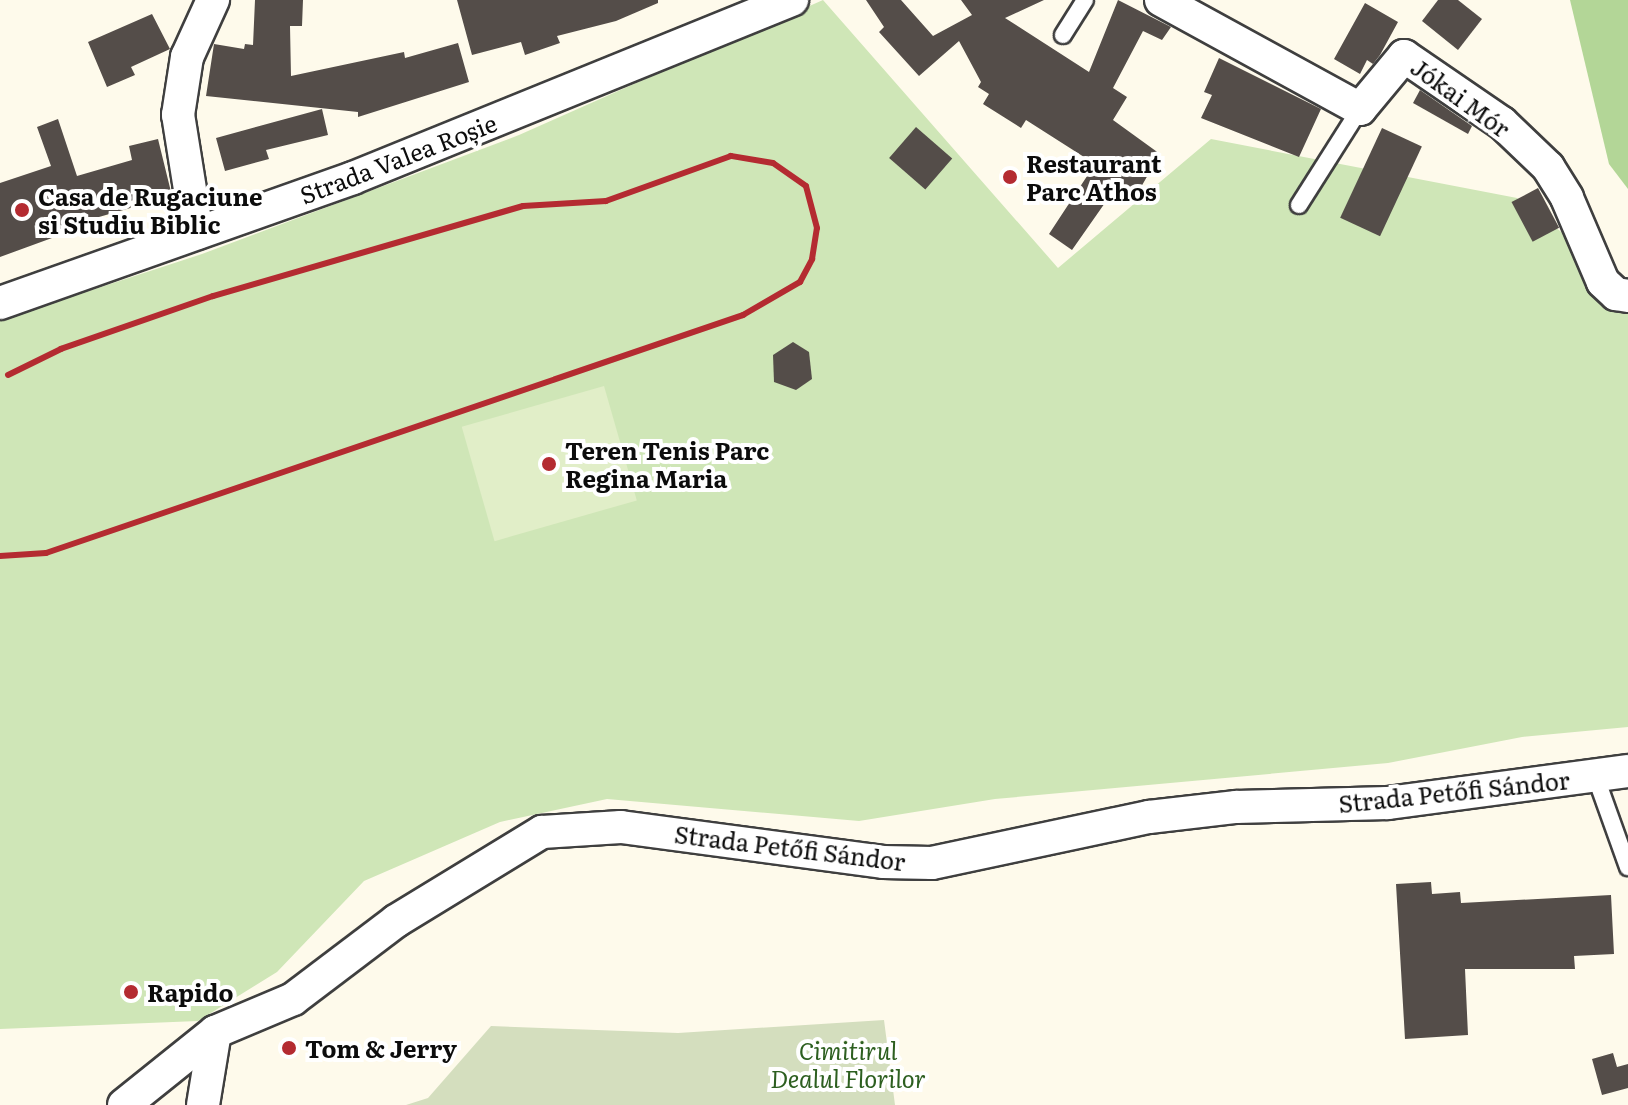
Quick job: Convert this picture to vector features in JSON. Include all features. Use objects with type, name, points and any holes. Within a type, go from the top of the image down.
[{"type":"street","points":[[197,233],[178,115],[187,57],[213,0]]},
{"type":"street","name":"Strada Valea Roșie","points":[[0,303],[380,167],[792,0]]},
{"type":"street","points":[[1161,0],[1360,109]]},
{"type":"street","name":"Jókai Mór","points":[[1360,109],[1404,56],[1502,123],[1554,177],[1607,288],[1628,296]]},
{"type":"street","name":"Strada Petőfi Sándor","points":[[124,1105],[215,1032],[293,999],[396,921],[542,832],[621,827],[883,862],[932,863],[1149,817],[1236,807],[1388,803],[1628,771]]},
{"type":"street","points":[[203,1105],[215,1032]]},
{"type":"lane","points":[[1063,35],[1085,0]]},
{"type":"lane","points":[[1299,205],[1360,109]]},
{"type":"lane","points":[[1595,775],[1628,867]]},
{"type":"green space","points":[[823,0],[1058,268],[1211,139],[1517,198],[1620,277],[1628,287],[1628,727],[1522,737],[1388,763],[995,799],[859,821],[607,799],[500,822],[364,881],[277,972],[198,1021],[0,1029],[0,320],[202,254],[519,135]]},
{"type":"green space","points":[[1570,0],[1628,0],[1628,189],[1609,164]]},
{"type":"green space","name":"Teren Tenis Parc Regina Maria","points":[[604,386],[637,500],[495,541],[462,427]]},
{"type":"green space","name":"Cimitirul Dealul Florilor","points":[[884,1020],[895,1105],[406,1105],[428,1098],[491,1026],[678,1033]]},
{"type":"building","points":[[255,0],[303,0],[302,26],[290,26],[291,76],[404,52],[405,58],[458,43],[469,82],[358,117],[358,112],[206,96],[214,44],[244,49],[245,44],[253,45]]},
{"type":"building","points":[[457,0],[658,0],[658,3],[616,21],[557,36],[560,43],[525,55],[521,42],[472,55]]},
{"type":"building","points":[[866,0],[901,0],[933,36],[972,15],[961,0],[1044,0],[1005,18],[1089,72],[1118,0],[1171,27],[1162,40],[1143,31],[1113,88],[1127,97],[1113,120],[1160,154],[1133,201],[1114,190],[1072,250],[1049,234],[1095,164],[1026,120],[1021,128],[983,104],[989,94],[978,87],[981,82],[959,41],[919,76],[879,32],[884,27]]},
{"type":"building","points":[[1438,0],[1458,0],[1482,19],[1458,50],[1422,21]]},
{"type":"building","points":[[1365,3],[1398,22],[1380,55],[1373,64],[1367,60],[1360,74],[1334,59]]},
{"type":"building","points":[[152,14],[170,49],[131,67],[135,75],[107,87],[88,42]]},
{"type":"building","points":[[1219,58],[1321,109],[1299,157],[1201,118],[1212,95],[1204,92]]},
{"type":"building","points":[[1420,90],[1472,126],[1468,134],[1413,103]]},
{"type":"building","points":[[322,109],[328,135],[266,150],[269,159],[225,171],[216,138]]},
{"type":"building","points":[[58,119],[77,176],[132,160],[129,146],[158,139],[172,196],[92,219],[93,223],[0,257],[0,183],[51,166],[37,127]]},
{"type":"building","points":[[916,127],[952,158],[925,189],[889,158]]},
{"type":"building","points":[[1382,128],[1422,147],[1380,236],[1340,218]]},
{"type":"building","points":[[1538,188],[1559,228],[1533,242],[1512,202]]},
{"type":"building","points":[[793,342],[809,352],[812,379],[796,390],[774,382],[773,355]]},
{"type":"building","points":[[1431,882],[1432,894],[1460,892],[1461,903],[1611,895],[1614,954],[1574,956],[1575,969],[1465,969],[1468,1035],[1405,1039],[1396,884]]},
{"type":"building","points":[[1613,1053],[1617,1067],[1628,1064],[1628,1088],[1602,1095],[1592,1059]]},
{"type":"railway","points":[[0,556],[46,553],[743,315],[800,282],[812,259],[817,228],[806,186],[773,163],[731,156],[606,201],[523,206],[213,296],[61,349],[8,375]]},
{"type":"place","name":"Restaurant Parc Athos","points":[[1010,177]]},
{"type":"place","name":"Casa de Rugaciune si Studiu Biblic","points":[[22,210]]},
{"type":"place","name":"Teren Tenis Parc Regina Maria","points":[[549,464]]},
{"type":"place","name":"Rapido","points":[[131,992]]},
{"type":"place","name":"Tom & Jerry","points":[[289,1048]]}]
